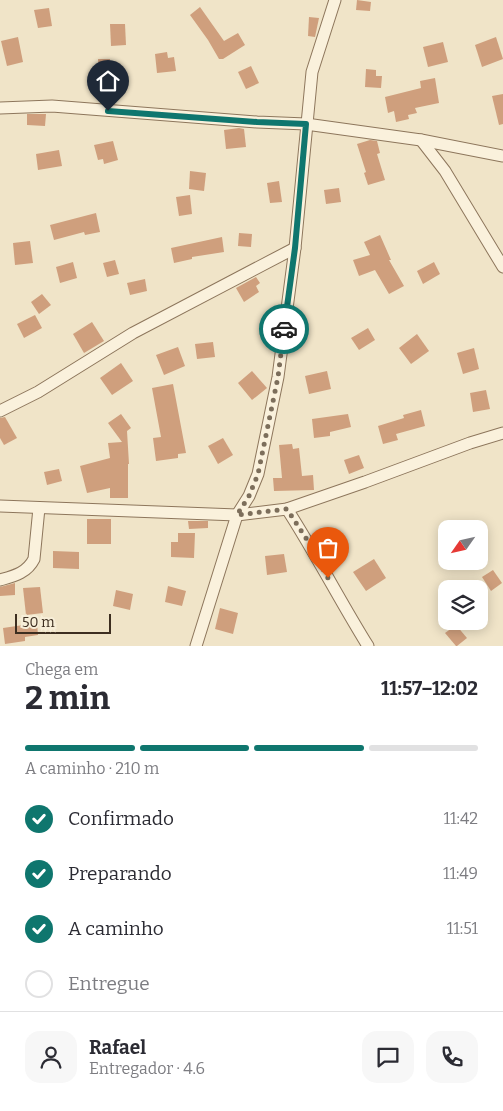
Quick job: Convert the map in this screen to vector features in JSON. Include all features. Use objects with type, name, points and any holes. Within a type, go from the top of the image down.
[{"type":"street","points":[[196,646],[237,515],[249,496],[258,474],[278,377],[295,248],[312,72],[335,0]]},
{"type":"street","points":[[0,108],[52,106],[306,124],[422,140],[503,156]]},
{"type":"street","points":[[422,140],[445,171],[503,267]]},
{"type":"street","points":[[0,411],[38,392],[133,333],[295,248]]},
{"type":"street","points":[[0,506],[237,515],[287,509],[470,443],[503,433]]},
{"type":"street","points":[[0,580],[16,576],[32,564],[39,508]]},
{"type":"street","points":[[287,509],[311,546],[346,611],[368,646]]},
{"type":"building","points":[[357,0],[371,2],[370,11],[356,10]]},
{"type":"building","points":[[200,7],[224,41],[238,33],[245,45],[223,59],[219,59],[190,15]]},
{"type":"building","points":[[49,8],[52,26],[38,28],[34,10]]},
{"type":"building","points":[[309,17],[319,18],[315,37],[308,36]]},
{"type":"building","points":[[110,24],[125,24],[126,45],[111,46]]},
{"type":"building","points":[[18,37],[23,62],[7,66],[1,41]]},
{"type":"building","points":[[496,37],[503,59],[482,67],[475,45]]},
{"type":"building","points":[[443,42],[448,62],[428,67],[423,47]]},
{"type":"building","points":[[167,52],[168,58],[174,57],[176,71],[157,73],[155,54]]},
{"type":"building","points":[[98,59],[110,59],[111,74],[99,74]]},
{"type":"building","points":[[251,66],[259,83],[246,89],[238,72]]},
{"type":"building","points":[[366,69],[376,70],[376,76],[382,76],[381,88],[365,87]]},
{"type":"building","points":[[435,78],[439,103],[415,108],[417,113],[408,115],[409,119],[396,122],[394,111],[388,113],[385,97],[421,88],[420,81]]},
{"type":"building","points":[[503,94],[503,124],[499,125],[492,96]]},
{"type":"building","points":[[27,114],[46,114],[45,126],[27,125]]},
{"type":"building","points":[[244,129],[246,147],[226,149],[224,130]]},
{"type":"building","points":[[370,140],[377,141],[380,153],[377,154],[385,180],[368,185],[357,144]]},
{"type":"building","points":[[113,141],[118,160],[104,164],[103,159],[98,160],[94,145]]},
{"type":"building","points":[[59,150],[62,166],[38,170],[36,154]]},
{"type":"building","points":[[190,171],[206,173],[204,191],[189,189]]},
{"type":"building","points":[[279,181],[282,202],[270,203],[267,183]]},
{"type":"building","points":[[339,188],[341,202],[326,204],[324,190]]},
{"type":"building","points":[[190,195],[192,214],[179,216],[176,197]]},
{"type":"building","points":[[96,213],[100,232],[85,235],[84,232],[54,240],[50,225]]},
{"type":"building","points":[[239,233],[252,234],[251,247],[238,246]]},
{"type":"building","points":[[380,235],[391,260],[389,260],[404,286],[389,294],[375,270],[359,276],[353,260],[370,255],[364,242]]},
{"type":"building","points":[[222,237],[224,252],[192,257],[192,259],[174,263],[171,248]]},
{"type":"building","points":[[30,241],[33,263],[15,265],[13,243]]},
{"type":"building","points":[[115,260],[119,274],[107,277],[103,263]]},
{"type":"building","points":[[73,262],[77,278],[60,283],[56,267]]},
{"type":"building","points":[[434,262],[440,274],[423,284],[417,271]]},
{"type":"building","points":[[256,277],[260,283],[256,286],[259,292],[244,302],[236,288]]},
{"type":"building","points":[[145,279],[147,291],[130,295],[127,283]]},
{"type":"building","points":[[42,294],[51,305],[39,314],[31,302]]},
{"type":"building","points":[[35,315],[42,328],[24,338],[17,324]]},
{"type":"building","points":[[92,322],[104,341],[84,353],[73,334]]},
{"type":"building","points":[[368,328],[375,340],[359,350],[351,338]]},
{"type":"building","points":[[417,334],[429,351],[411,364],[399,348]]},
{"type":"building","points":[[213,342],[215,357],[197,359],[195,344]]},
{"type":"building","points":[[178,347],[185,366],[164,375],[156,355]]},
{"type":"building","points":[[474,348],[479,369],[463,374],[457,353]]},
{"type":"building","points":[[121,363],[133,381],[112,395],[100,378]]},
{"type":"building","points":[[252,371],[267,388],[252,400],[238,383]]},
{"type":"building","points":[[327,371],[331,389],[309,394],[305,376]]},
{"type":"building","points":[[173,384],[186,453],[178,454],[178,458],[156,461],[153,438],[161,437],[152,388]]},
{"type":"building","points":[[486,390],[490,409],[473,412],[470,393]]},
{"type":"building","points":[[421,410],[425,426],[396,434],[398,440],[383,444],[378,426],[404,418],[403,415]]},
{"type":"building","points":[[121,414],[131,428],[127,431],[129,464],[128,498],[110,498],[110,488],[87,493],[80,466],[110,458],[108,443],[122,442],[108,423]]},
{"type":"building","points":[[348,414],[351,427],[330,432],[330,436],[314,438],[312,419]]},
{"type":"building","points":[[5,417],[17,438],[4,445],[0,438],[0,418]]},
{"type":"building","points":[[223,438],[233,455],[218,464],[208,446]]},
{"type":"building","points":[[292,444],[293,449],[299,448],[302,476],[313,475],[314,490],[274,491],[273,478],[282,478],[279,445]]},
{"type":"building","points":[[359,455],[364,468],[349,474],[344,460]]},
{"type":"building","points":[[59,469],[62,481],[47,485],[44,472]]},
{"type":"building","points":[[87,519],[111,519],[111,544],[87,544]]},
{"type":"building","points":[[188,521],[208,521],[208,528],[189,529]]},
{"type":"building","points":[[178,533],[195,533],[194,558],[171,557],[171,542],[178,542]]},
{"type":"building","points":[[53,551],[79,552],[79,569],[53,568]]},
{"type":"building","points":[[284,554],[287,572],[267,575],[265,556]]},
{"type":"building","points":[[374,559],[386,578],[366,591],[353,572]]},
{"type":"building","points":[[493,570],[502,583],[491,591],[488,586],[488,580],[484,580],[482,577]]},
{"type":"building","points":[[15,583],[15,595],[0,596],[0,587]]},
{"type":"building","points":[[168,586],[186,591],[182,606],[165,602]]},
{"type":"building","points":[[40,587],[43,613],[26,615],[23,588]]},
{"type":"building","points":[[116,590],[133,594],[130,610],[113,606]]},
{"type":"building","points":[[220,608],[238,613],[233,634],[215,629]]},
{"type":"building","points":[[37,623],[38,635],[25,637],[25,641],[5,644],[3,628]]},
{"type":"building","points":[[449,630],[460,630],[467,638],[456,646],[445,633]]},
{"type":"way so far","points":[[284,329],[278,377],[258,474],[249,496],[237,515],[287,509],[311,546],[328,578]]},
{"type":"route","points":[[108,111],[306,124],[295,248],[284,329]]}]
